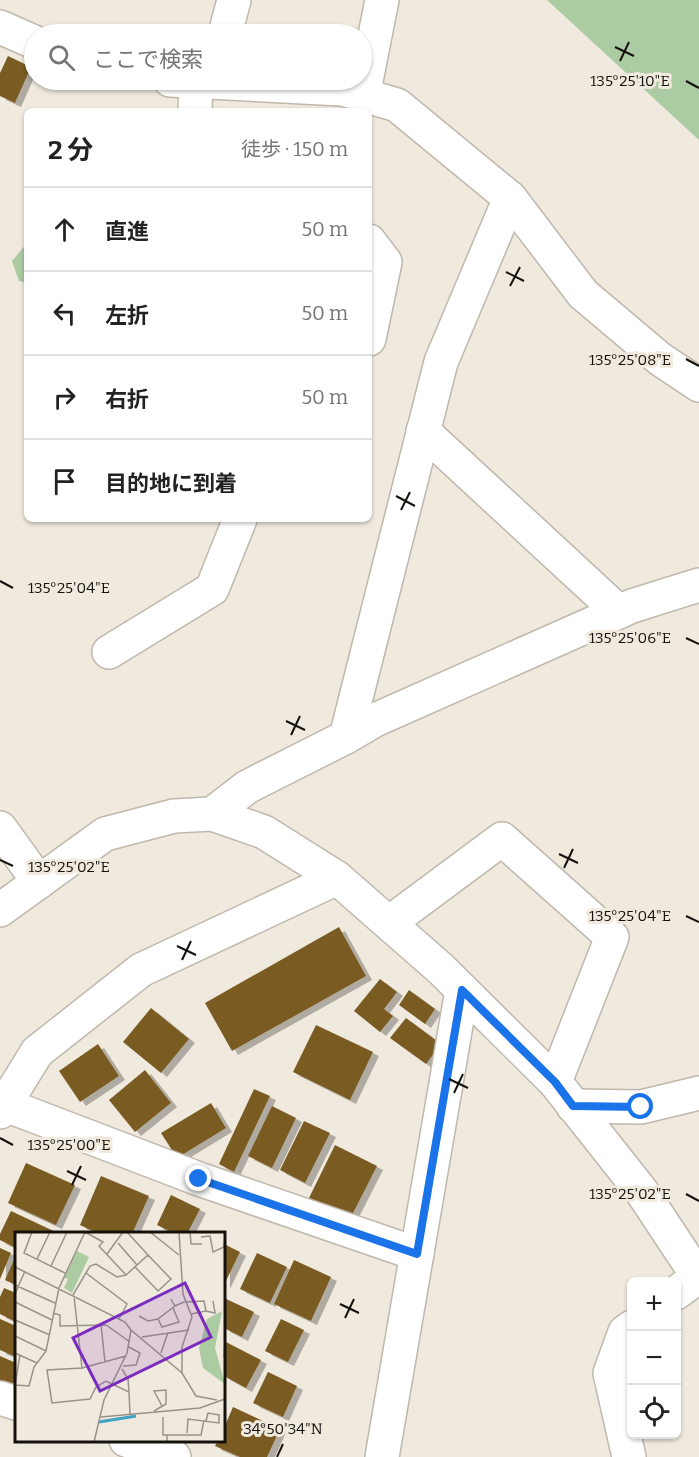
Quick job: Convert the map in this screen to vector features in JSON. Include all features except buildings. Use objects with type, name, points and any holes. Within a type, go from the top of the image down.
[{"type":"street","points":[[228,24],[234,0]]},
{"type":"street","points":[[372,51],[382,0]]},
{"type":"street","points":[[0,27],[24,38]]},
{"type":"street","points":[[345,90],[397,105],[510,198],[583,294],[660,359],[699,385]]},
{"type":"street","points":[[363,96],[364,90]]},
{"type":"street","points":[[346,737],[441,362],[510,198]]},
{"type":"street","points":[[372,245],[385,262],[372,325]]},
{"type":"street","points":[[423,431],[619,612]]},
{"type":"street","points":[[109,652],[212,589],[239,522]]},
{"type":"street","points":[[212,814],[247,787],[375,720],[619,612],[699,585]]},
{"type":"street","points":[[0,910],[105,834],[174,816],[212,814],[264,832],[337,878],[389,923],[462,990],[564,1094],[642,1192],[693,1281]]},
{"type":"street","points":[[0,828],[39,882]]},
{"type":"street","points":[[389,923],[502,839],[612,937],[564,1094]]},
{"type":"street","points":[[337,878],[141,970],[37,1052],[2,1108],[417,1254]]},
{"type":"street","points":[[382,1457],[462,990]]},
{"type":"street","points":[[564,1094],[641,1107],[699,1093]]},
{"type":"street","points":[[627,1331],[610,1373],[628,1457]]},
{"type":"street","points":[[0,1398],[15,1403]]},
{"type":"street","points":[[132,1442],[174,1457]]},
{"type":"green space","points":[[547,0],[699,0],[699,140]]},
{"type":"green space","points":[[24,247],[24,282],[19,281],[12,261]]},
{"type":"route","points":[[199,1179],[417,1254],[462,990],[555,1082],[573,1106],[641,1107]]}]
